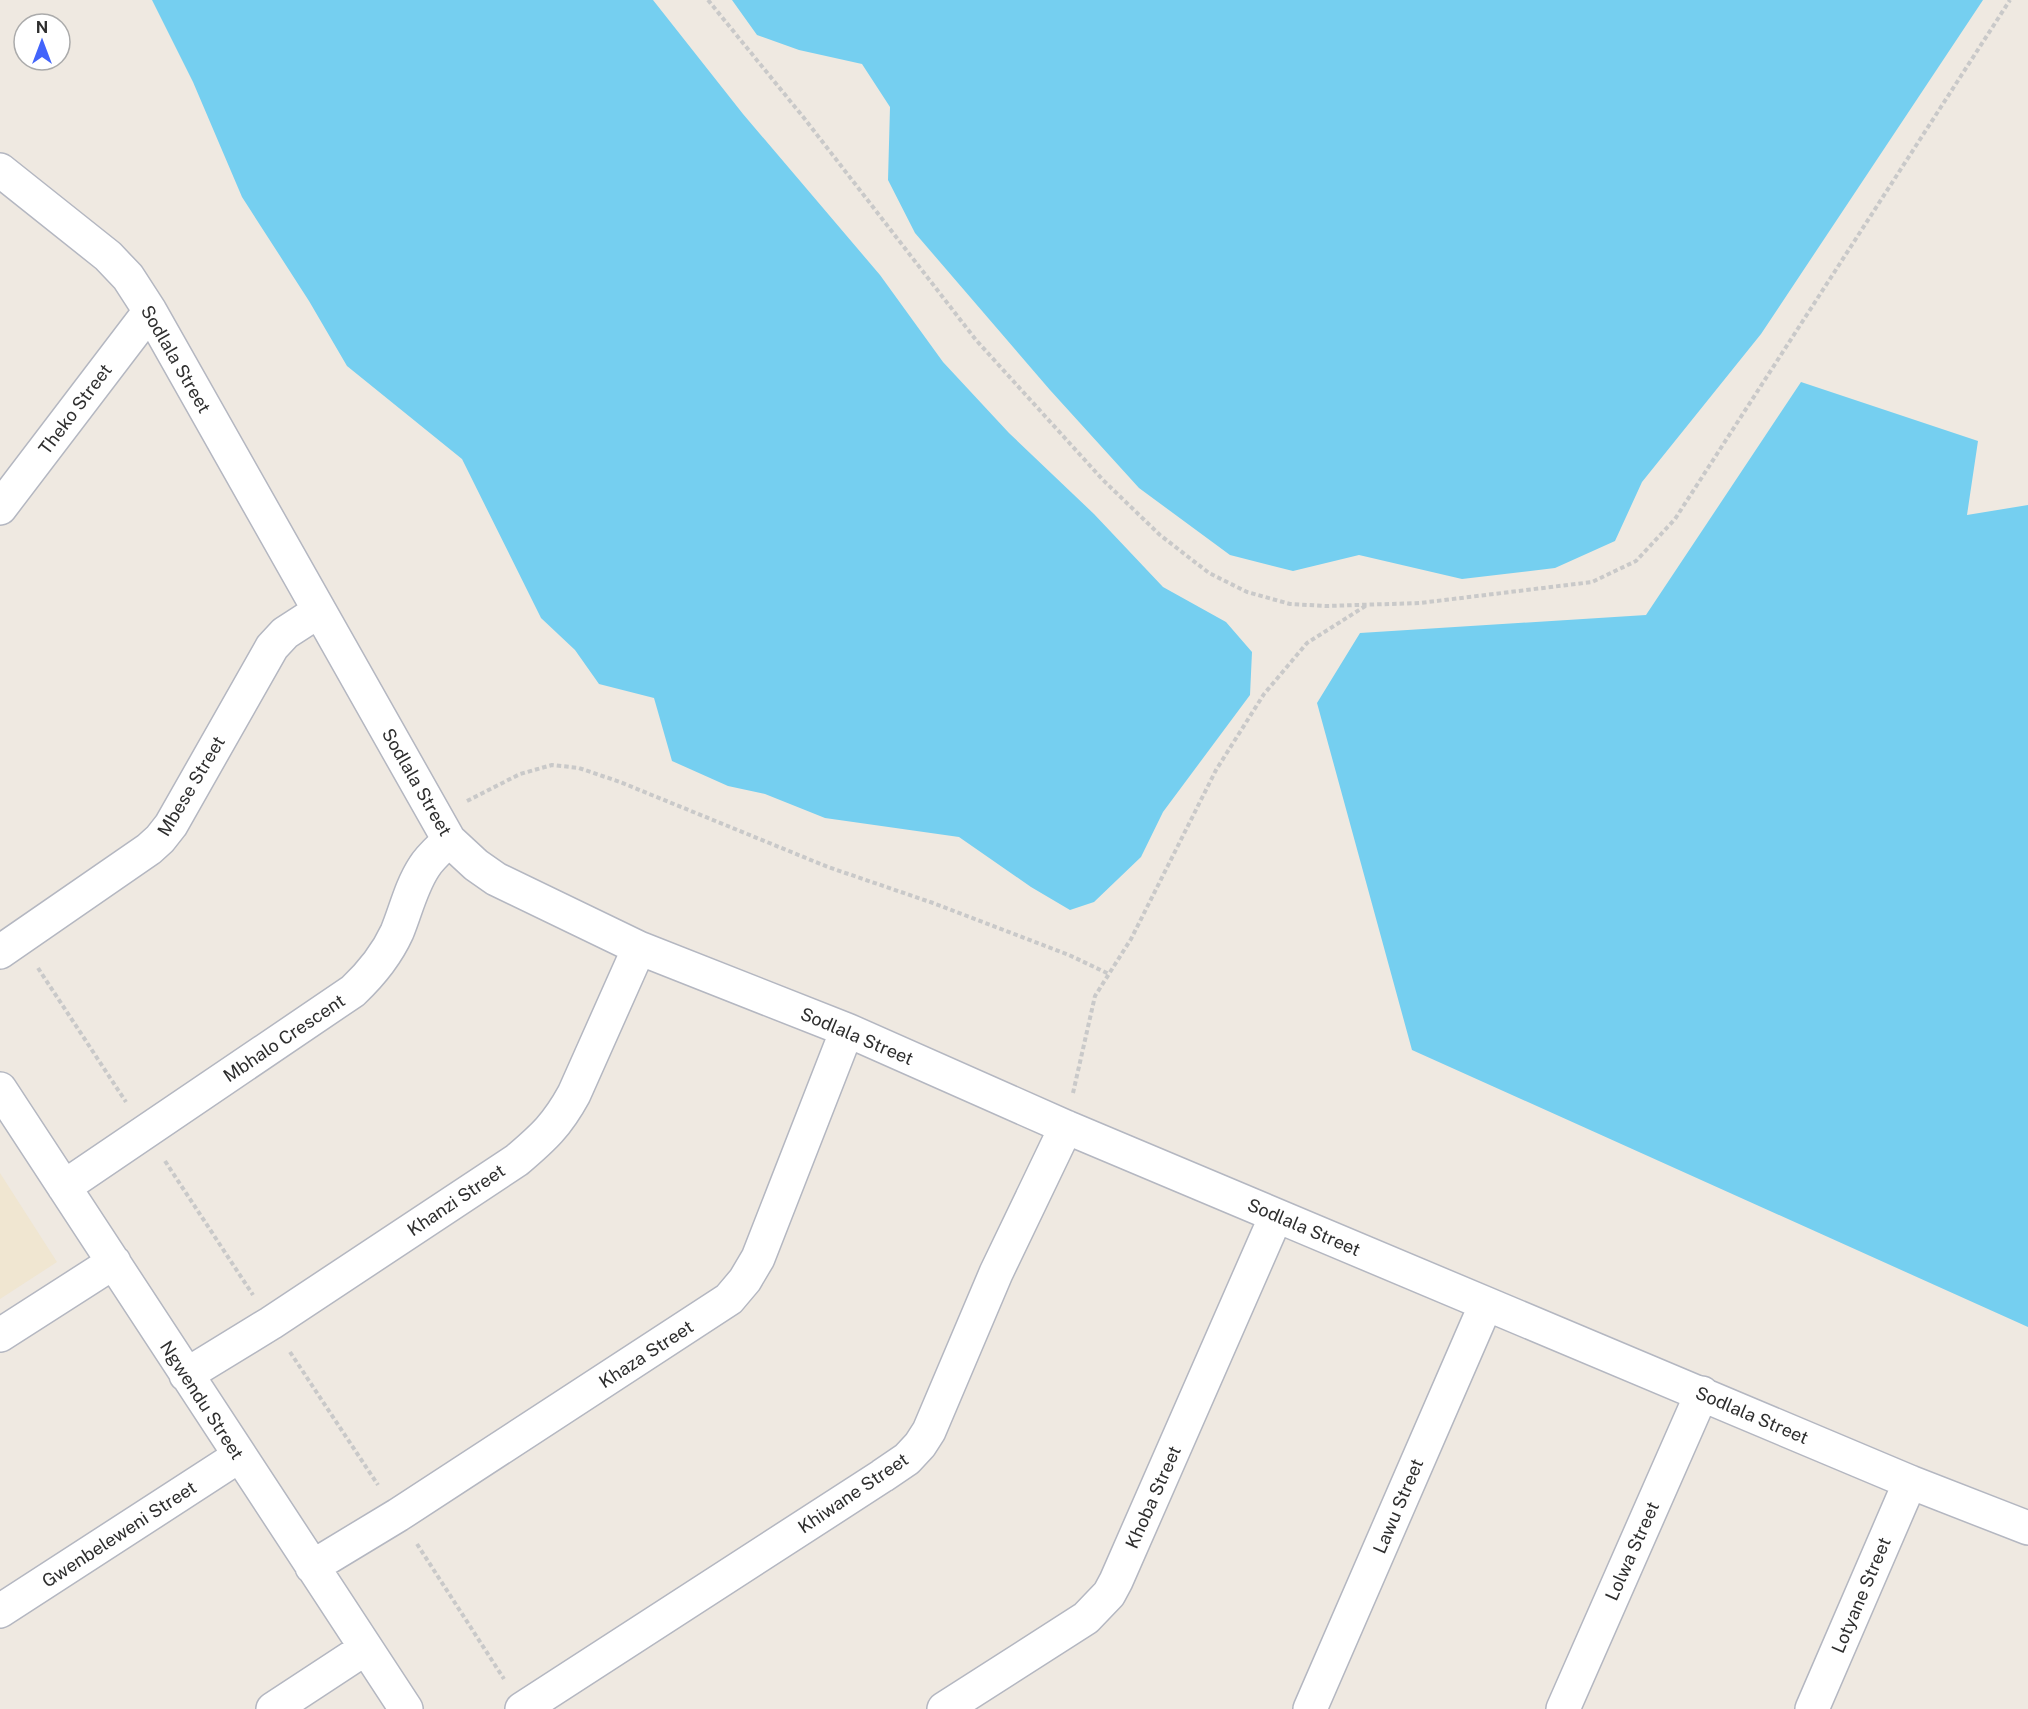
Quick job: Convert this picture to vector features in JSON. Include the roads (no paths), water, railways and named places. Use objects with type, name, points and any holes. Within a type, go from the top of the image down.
[{"type":"street","name":"Sodlala Street","points":[[0,170],[108,256],[128,277],[150,311],[449,840],[476,865],[496,879],[639,948],[847,1030],[1066,1127],[1276,1216],[1911,1482],[2028,1528]]},
{"type":"street","name":"Theko Street","points":[[0,507],[150,311]]},
{"type":"street","name":"Mbese Street","points":[[0,952],[160,839],[171,825],[272,647],[285,633],[319,611]]},
{"type":"street","name":"Mbhalo Crescent","points":[[64,1187],[353,991],[375,970],[386,953],[424,866],[449,840]]},
{"type":"street","name":"Khanzi Street","points":[[186,1375],[271,1323],[517,1160],[548,1134],[563,1115],[574,1094],[639,948]]},
{"type":"street","name":"Khaza Street","points":[[312,1567],[418,1502],[729,1299],[745,1280],[758,1258],[847,1030]]},
{"type":"street","name":"Ngwendu Street","points":[[0,1089],[406,1709]]},
{"type":"street","name":"Khiwane Street","points":[[522,1709],[907,1459],[920,1445],[940,1408],[996,1273],[1066,1127]]},
{"type":"street","name":"Khoba Street","points":[[944,1709],[1086,1618],[1109,1594],[1276,1216]]},
{"type":"street","points":[[0,1335],[114,1262]]},
{"type":"street","name":"Lawu Street","points":[[1310,1709],[1486,1304]]},
{"type":"street","name":"Lolwa Street","points":[[1563,1709],[1702,1393]]},
{"type":"street","name":"Gwenbeleweni Street","points":[[0,1611],[239,1456]]},
{"type":"street","name":"Lotyane Street","points":[[1812,1709],[1911,1482]]},
{"type":"street","points":[[273,1709],[366,1648]]},
{"type":"water","points":[[152,0],[653,0],[743,114],[880,275],[943,362],[1009,433],[1094,514],[1163,587],[1226,622],[1252,652],[1250,695],[1163,812],[1141,857],[1094,902],[1070,910],[1031,887],[959,837],[825,818],[765,794],[728,786],[672,761],[654,698],[599,684],[575,650],[541,618],[462,459],[347,366],[309,301],[242,197],[193,82]]},
{"type":"water","points":[[732,0],[1983,0],[1761,334],[1642,482],[1615,541],[1555,568],[1462,579],[1359,555],[1293,571],[1230,555],[1139,488],[1050,390],[915,233],[888,180],[890,107],[862,64],[799,50],[757,35]]},
{"type":"water","points":[[1801,382],[1978,441],[1967,515],[2028,505],[2028,1327],[1412,1050],[1317,703],[1360,633],[1646,615]]}]
